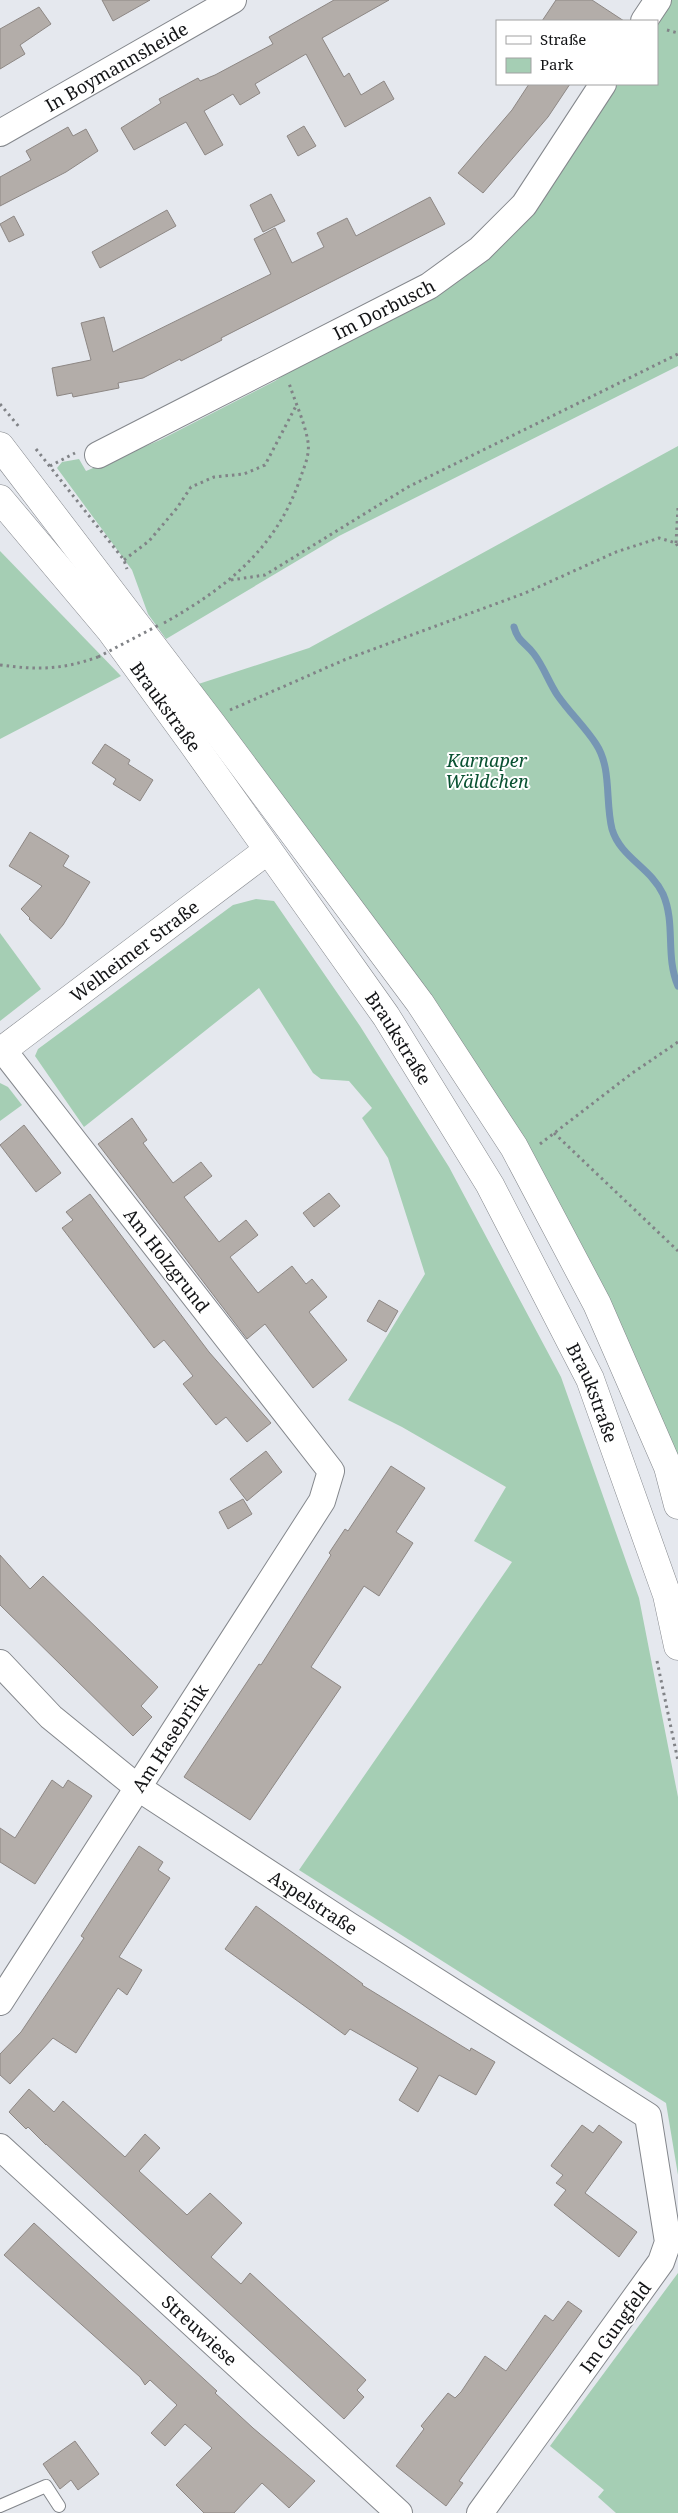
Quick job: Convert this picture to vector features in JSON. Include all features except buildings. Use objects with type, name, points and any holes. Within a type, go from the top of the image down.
[{"type":"main road","name":"Braukstraße","points":[[0,446],[212,724],[420,1003],[521,1159],[597,1304],[668,1467],[678,1505]]},
{"type":"main road","name":"Braukstraße","points":[[0,499],[111,631],[268,850],[386,1016],[490,1185],[590,1380],[667,1595],[667,1650]]},
{"type":"main road","name":"Welheimer Straße","points":[[2,1051],[268,850]]},
{"type":"street","name":"In Boymannsheide","points":[[0,133],[233,0]]},
{"type":"street","points":[[645,20],[658,0]]},
{"type":"street","name":"Im Dorbusch","points":[[98,455],[429,286],[480,249],[524,205],[603,85]]},
{"type":"street","name":"Am Holzgrund","points":[[2,1051],[330,1471]]},
{"type":"street","name":"Am Hasebrink","points":[[0,2002],[322,1501],[330,1471]]},
{"type":"street","name":"Aspelstraße","points":[[0,1664],[51,1717],[137,1787],[348,1925],[648,2116]]},
{"type":"street","name":"Im Gungfeld","points":[[480,2513],[661,2262],[668,2242],[648,2116]]},
{"type":"street","name":"Streuwiese","points":[[0,2147],[399,2513]]},
{"type":"lane","points":[[0,2506],[46,2486],[59,2506]]},
{"type":"path","points":[[231,580],[265,575],[408,487],[678,354]]},
{"type":"path","points":[[0,665],[29,668],[70,667],[98,656],[196,605],[231,580],[263,547],[291,504],[307,458],[308,442],[282,362]]},
{"type":"path","points":[[124,560],[149,541],[178,508],[191,488],[214,478],[244,474],[265,465],[296,406]]},
{"type":"path","points":[[229,710],[344,660],[525,593],[616,552],[660,538],[677,545],[678,507]]},
{"type":"path","points":[[102,650],[108,658]]},
{"type":"path","points":[[521,1159],[678,1042]]},
{"type":"path","points":[[554,1133],[678,1251]]},
{"type":"path","points":[[667,1650],[678,1761]]},
{"type":"green space","points":[[671,0],[678,0],[678,366],[339,536],[166,639],[148,614],[132,570],[57,468],[62,462],[79,459],[86,471],[160,440],[275,381],[538,204],[616,85],[658,85],[658,21]]},
{"type":"green space","name":"Karnaper Wäldchen","points":[[678,446],[678,1498],[520,1152],[183,689],[309,648]]},
{"type":"green space","points":[[0,551],[121,676],[0,739]]},
{"type":"green space","points":[[256,899],[274,901],[360,1026],[449,1167],[561,1377],[639,1598],[678,1797],[678,2175],[666,2103],[299,1870],[512,1562],[474,1541],[506,1487],[402,1427],[348,1400],[425,1274],[388,1158],[362,1118],[372,1108],[349,1081],[321,1079],[313,1073],[259,988],[84,1127],[35,1056],[38,1049],[233,905]]},
{"type":"green space","points":[[0,933],[41,989],[0,1021]]},
{"type":"green space","points":[[0,1083],[8,1087],[22,1105],[0,1121]]},
{"type":"green space","points":[[678,2273],[678,2513],[616,2513],[598,2497],[604,2490],[550,2446]]},
{"type":"waterway","points":[[514,627],[520,639],[538,659],[558,696],[592,738],[601,753],[606,774],[610,819],[616,839],[628,855],[658,885],[667,905],[672,963],[678,986]]}]
